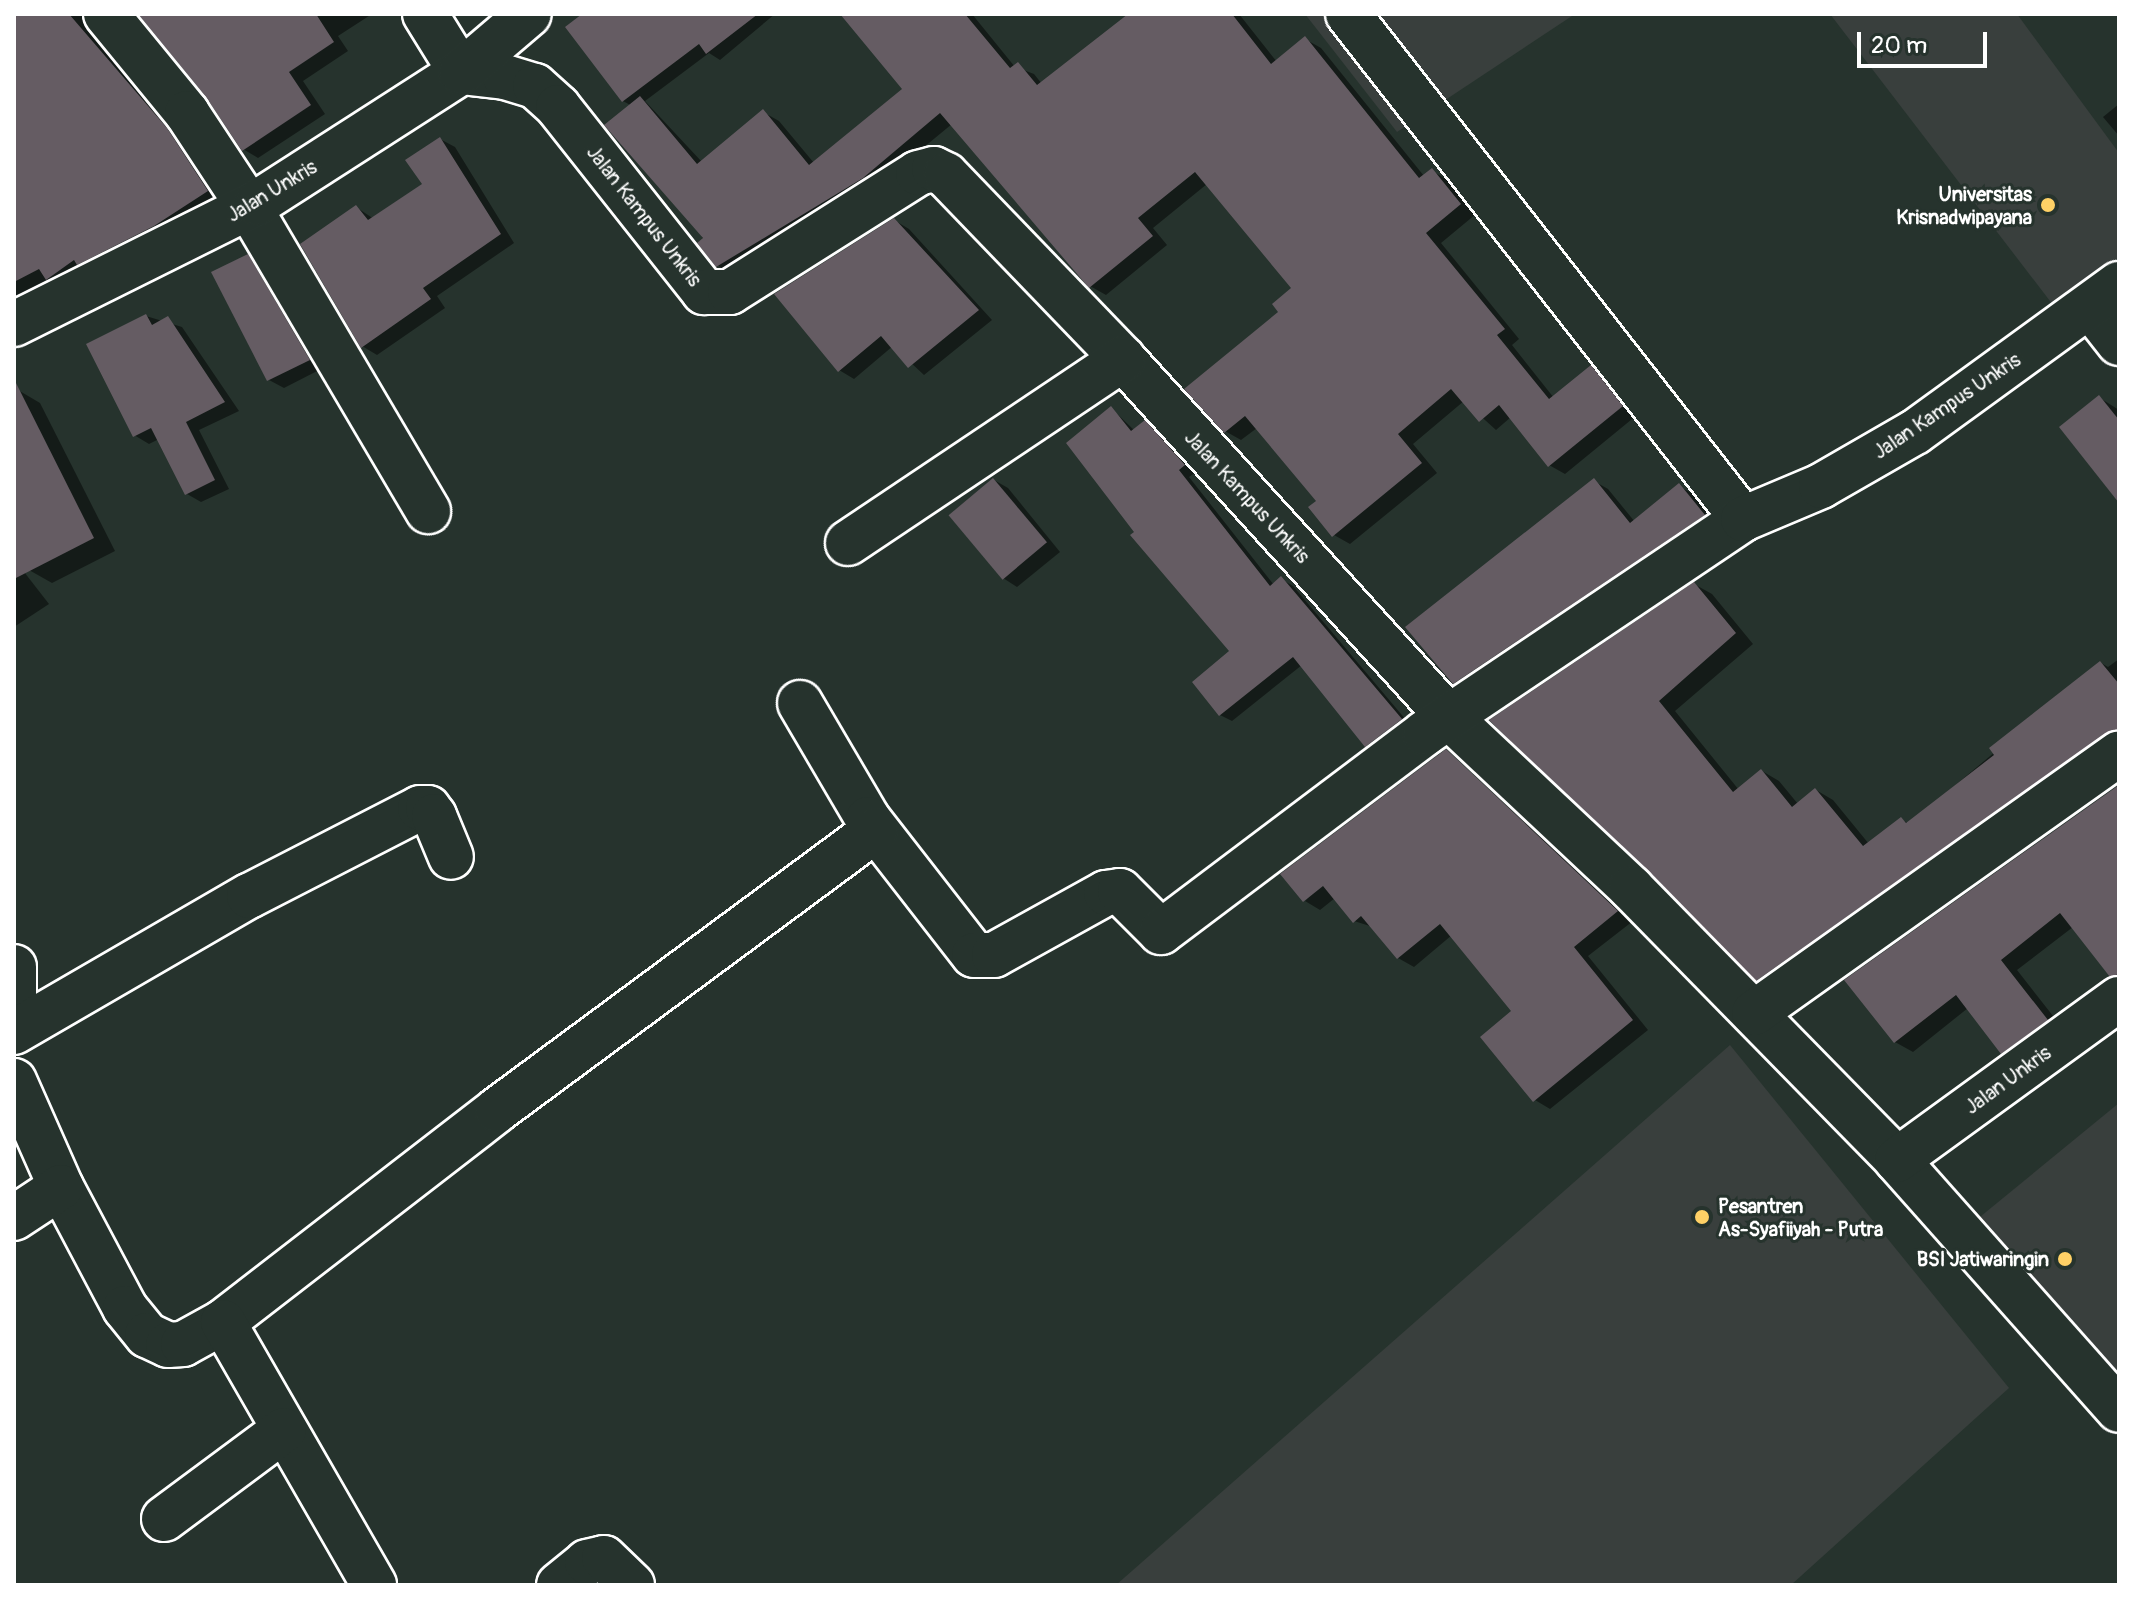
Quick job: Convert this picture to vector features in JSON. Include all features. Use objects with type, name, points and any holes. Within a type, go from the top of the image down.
[{"type":"street","points":[[106,14],[187,113],[249,207],[428,511]]},
{"type":"street","points":[[425,14],[461,72]]},
{"type":"street","name":"Jalan Unkris","points":[[14,324],[249,207],[461,72],[529,14]]},
{"type":"street","points":[[1348,14],[1743,519]]},
{"type":"street","name":"Jalan Kampus Unkris","points":[[461,72],[505,77],[535,86],[558,107],[704,292],[730,292],[918,173],[934,169],[974,201],[1123,359],[1449,717],[1743,519],[1821,486],[1915,432],[2104,295]]},
{"type":"street","points":[[2104,295],[2119,343]]},
{"type":"street","points":[[848,543],[1123,359]]},
{"type":"street","points":[[800,703],[876,830],[974,955],[994,955],[1106,893],[1120,891],[1161,932],[1449,717],[1754,1013],[1897,1160],[2119,1410]]},
{"type":"street","points":[[1754,1013],[2119,754]]},
{"type":"street","points":[[14,1032],[249,896],[420,808],[428,808],[434,816],[451,857]]},
{"type":"street","points":[[14,1081],[61,1187],[125,1308],[147,1335],[168,1345],[183,1344],[223,1322],[497,1110],[876,830]]},
{"type":"street","points":[[14,967],[14,1024]]},
{"type":"street","name":"Jalan Unkris","points":[[1897,1160],[2119,999]]},
{"type":"street","points":[[14,1218],[61,1187]]},
{"type":"street","points":[[223,1322],[374,1585]]},
{"type":"street","points":[[164,1519],[284,1430]]},
{"type":"street","points":[[559,1585],[587,1562],[604,1558],[632,1585]]},
{"type":"shaded area","points":[[1305,14],[1575,14],[1397,132]]},
{"type":"shaded area","name":"Universitas Krisnadwipayana","points":[[1830,14],[2017,14],[2119,153],[2119,257],[2053,305]]},
{"type":"shaded area","name":"Pesantren As-Syafiiyah - Putra","points":[[1730,1045],[2009,1388],[1791,1585],[1116,1585]]},
{"type":"shaded area","name":"BSI Jatiwaringin","points":[[2119,1103],[2119,1376],[1975,1221]]},
{"type":"building","points":[[14,14],[69,14],[167,128],[208,191],[154,226],[77,265],[74,260],[46,280],[39,269],[14,282]]},
{"type":"building","points":[[138,14],[316,14],[334,42],[289,72],[311,105],[242,151],[206,97]]},
{"type":"building","points":[[582,14],[758,14],[706,54],[699,44],[622,102],[565,27]]},
{"type":"building","points":[[840,14],[965,14],[1010,68],[1018,62],[1037,85],[1128,14],[1232,14],[1271,64],[1305,36],[1419,178],[1432,168],[1461,204],[1426,233],[1505,329],[1497,335],[1549,399],[1591,365],[1623,406],[1548,467],[1499,405],[1479,422],[1451,389],[1398,434],[1422,463],[1332,537],[1308,507],[1316,501],[1245,416],[1224,433],[1184,389],[1278,312],[1272,304],[1291,288],[1195,172],[1138,218],[1153,236],[1089,288],[940,113],[863,178],[716,267],[697,243],[703,238],[604,125],[640,96],[697,164],[763,109],[809,165],[902,89]]},
{"type":"building","points":[[440,137],[501,234],[423,288],[431,299],[361,348],[300,244],[356,205],[368,220],[422,184],[405,160]]},
{"type":"building","points":[[894,218],[979,310],[908,368],[881,336],[838,372],[774,294]]},
{"type":"building","points":[[248,254],[310,360],[267,381],[211,272]]},
{"type":"building","points":[[146,314],[152,325],[168,316],[225,402],[186,422],[215,480],[185,495],[151,428],[133,437],[86,344]]},
{"type":"building","points":[[14,379],[94,538],[14,579]]},
{"type":"building","points":[[2099,395],[2119,420],[2119,503],[2059,427]]},
{"type":"building","points":[[1111,406],[1131,431],[1145,420],[1185,465],[1179,470],[1270,586],[1281,576],[1402,719],[1365,747],[1293,657],[1219,716],[1192,682],[1229,651],[1130,535],[1134,532],[1066,443]]},
{"type":"building","points":[[993,478],[1047,542],[1003,580],[949,515]]},
{"type":"building","points":[[1594,478],[1630,523],[1679,483],[1705,515],[1453,684],[1405,627]]},
{"type":"building","points":[[1694,582],[1736,633],[1659,701],[1733,792],[1761,769],[1792,807],[1815,788],[1863,846],[1901,817],[1906,823],[1994,755],[1989,748],[2100,661],[2119,684],[2119,729],[2105,734],[1756,981],[1489,720]]},
{"type":"building","points":[[1446,749],[1618,911],[1574,947],[1633,1020],[1533,1102],[1480,1037],[1511,1011],[1440,924],[1397,959],[1361,916],[1353,923],[1323,886],[1303,902],[1280,874]]},
{"type":"building","points":[[2119,785],[2119,974],[2110,977],[2060,913],[2001,960],[2048,1020],[2001,1054],[1956,995],[1894,1043],[1844,980]]},
{"type":"place","name":"Universitas Krisnadwipayana","points":[[2048,205]]},
{"type":"place","name":"Pesantren As-Syafiiyah - Putra","points":[[1702,1217]]},
{"type":"place","name":"BSI Jatiwaringin","points":[[2065,1259]]}]
